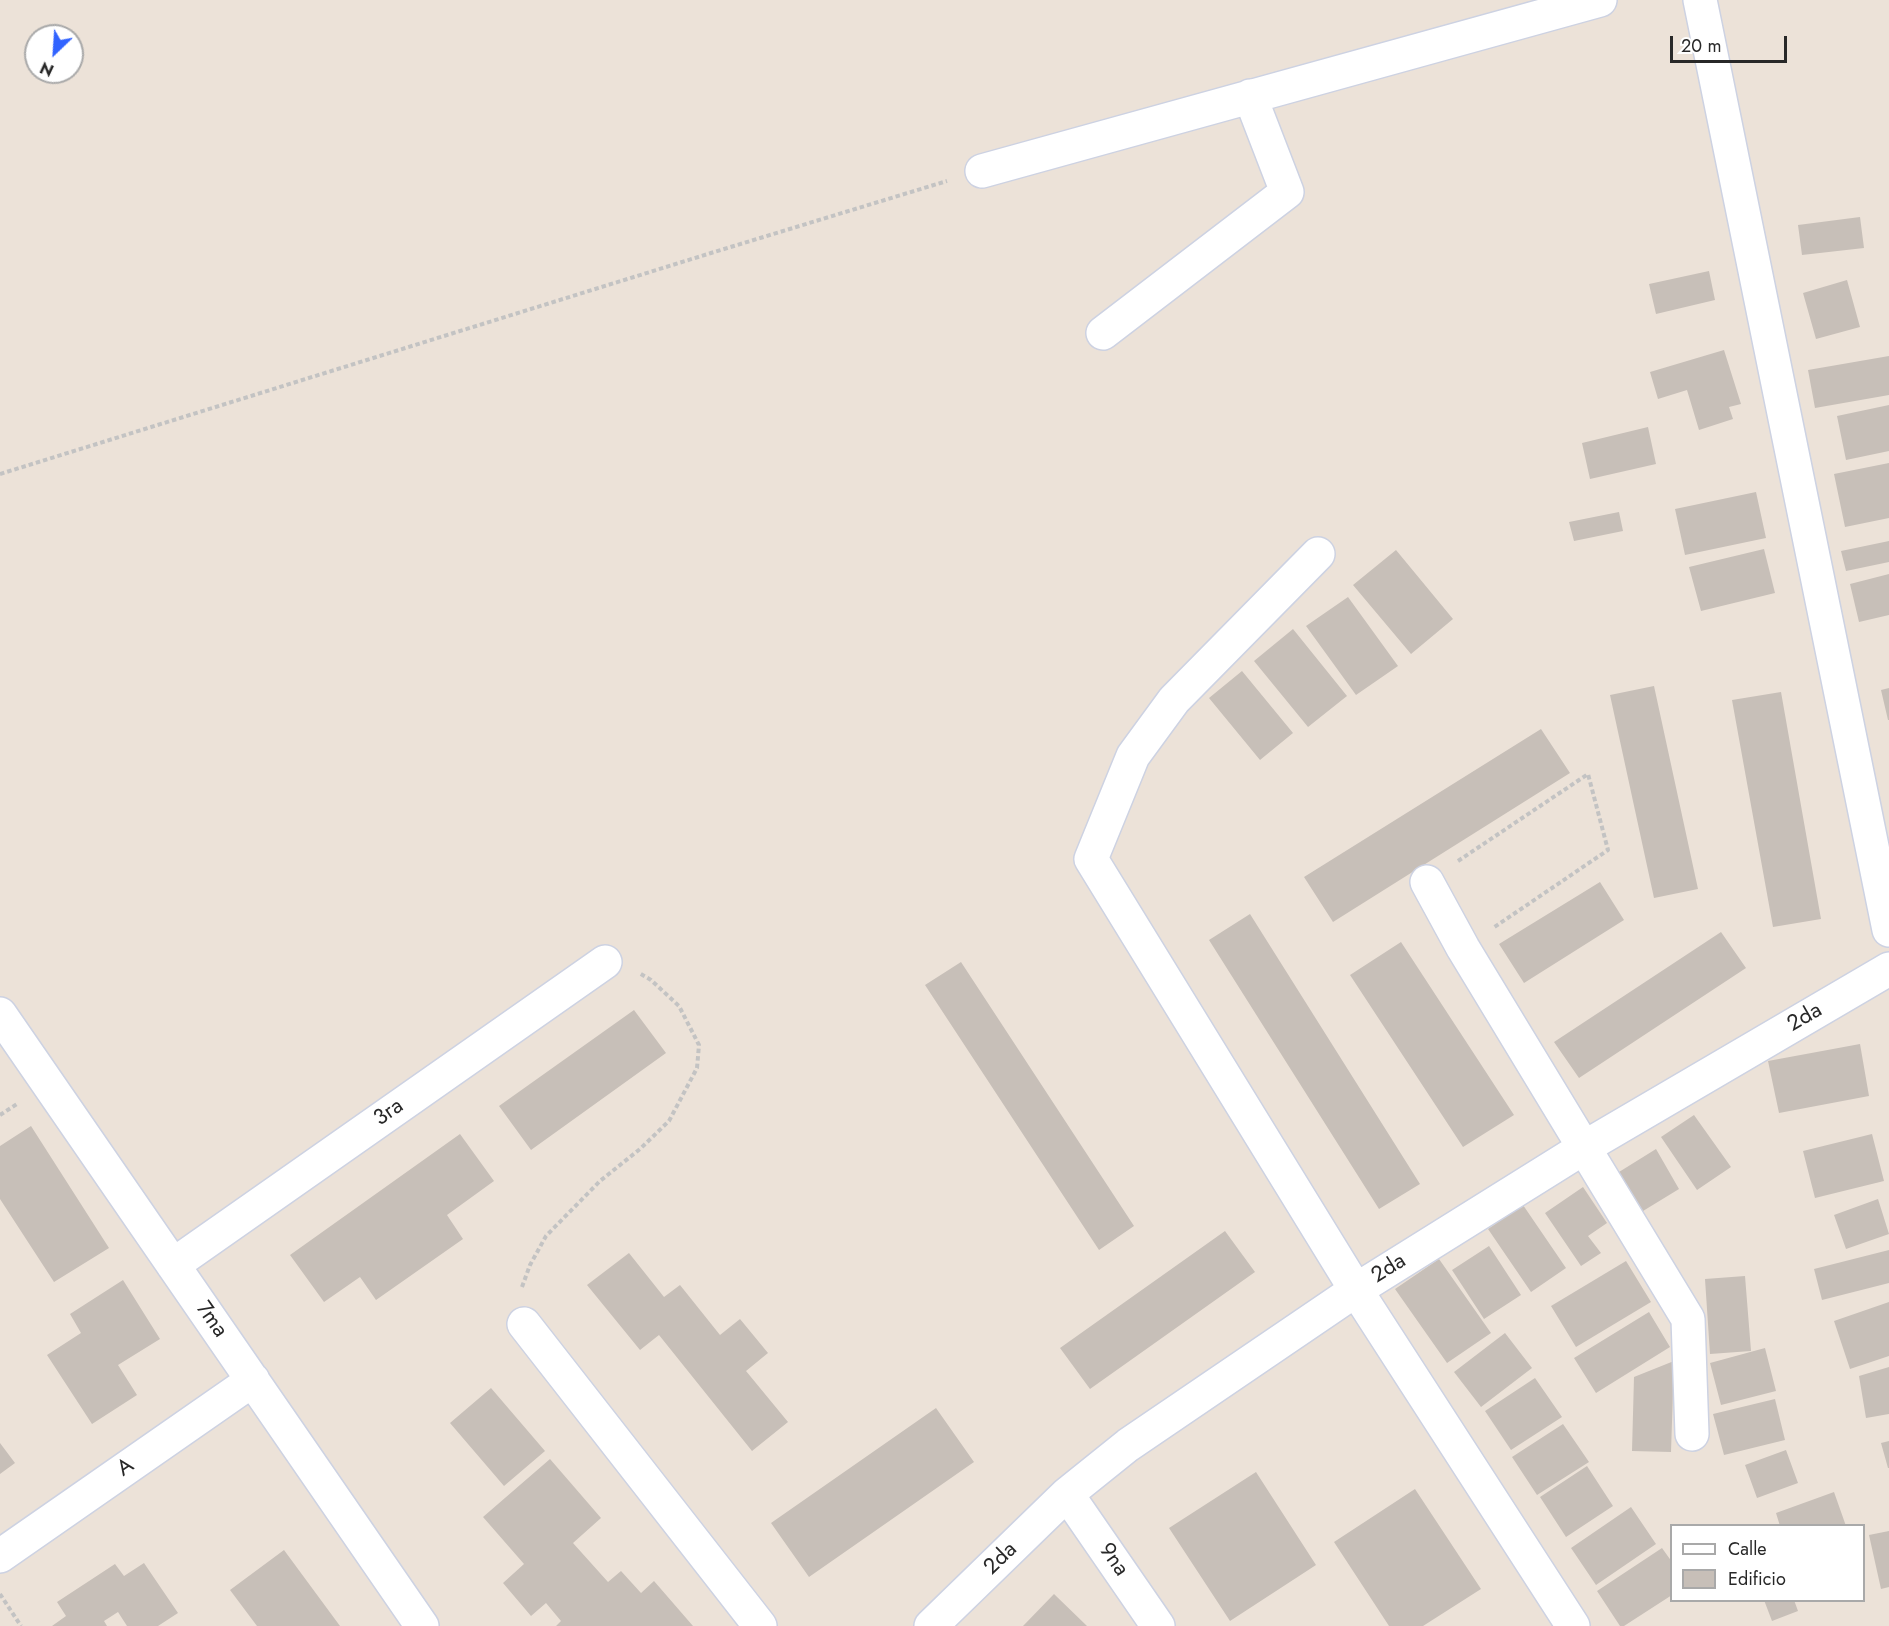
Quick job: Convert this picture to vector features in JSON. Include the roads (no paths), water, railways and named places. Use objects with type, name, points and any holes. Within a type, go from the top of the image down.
[{"type":"street","points":[[982,171],[1600,0]]},
{"type":"street","points":[[1700,0],[1889,930]]},
{"type":"street","points":[[1103,333],[1287,192],[1250,96]]},
{"type":"street","points":[[1318,554],[1174,700],[1133,756],[1091,859],[1356,1290],[1573,1626]]},
{"type":"street","points":[[1427,882],[1463,948],[1688,1319],[1692,1434]]},
{"type":"street","name":"3ra","points":[[173,1265],[605,962]]},
{"type":"street","name":"2da","points":[[931,1626],[1067,1494],[1128,1445],[1356,1290],[1585,1147],[1889,969]]},
{"type":"street","name":"7ma","points":[[0,1014],[422,1626]]},
{"type":"street","points":[[524,1324],[760,1626]]},
{"type":"street","name":"A","points":[[0,1556],[253,1380]]},
{"type":"street","name":"9na","points":[[1067,1494],[1158,1626]]}]
